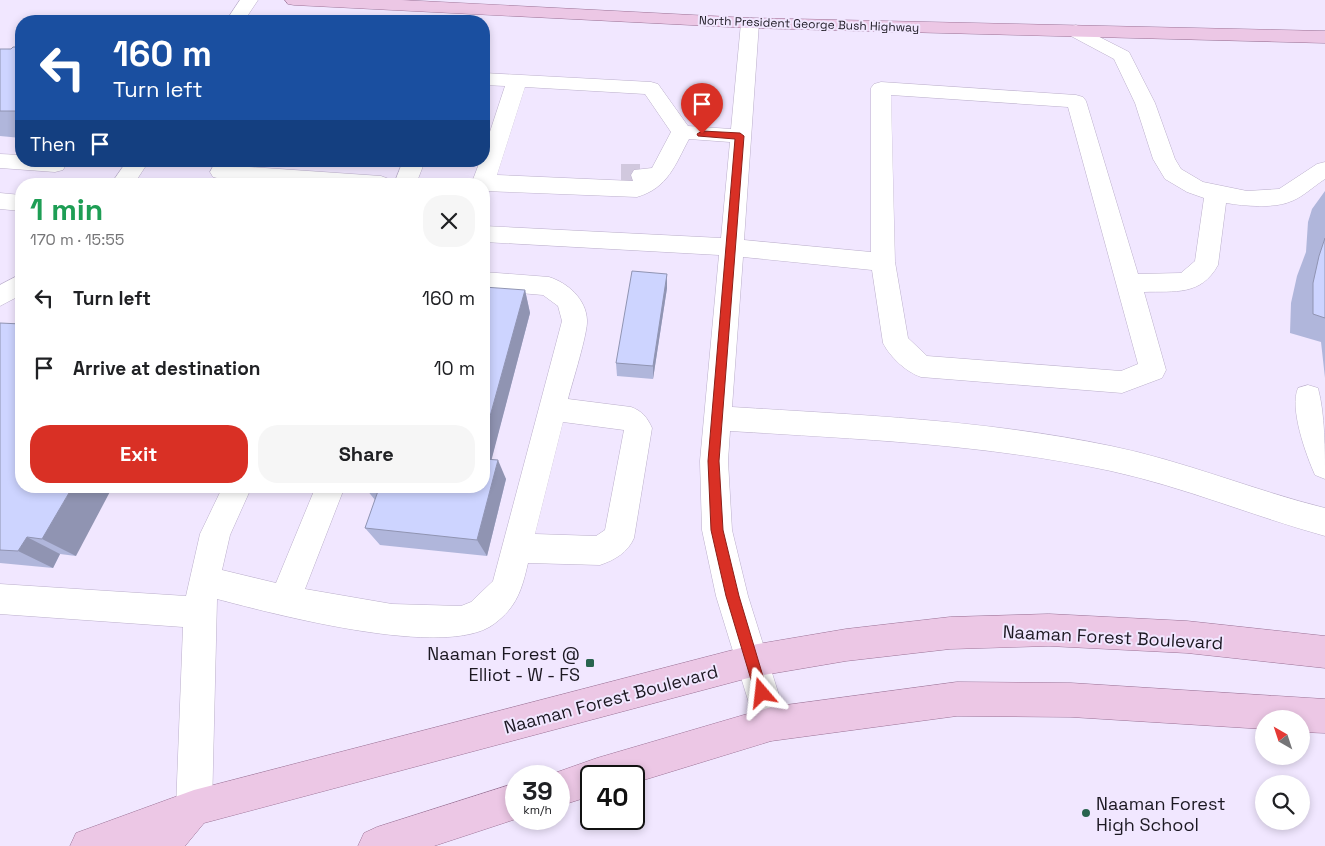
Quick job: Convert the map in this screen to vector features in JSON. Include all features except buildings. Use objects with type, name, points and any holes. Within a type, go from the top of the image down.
[{"type":"main road","name":"North President George Bush Highway","points":[[294,0],[750,23],[1325,36]]},
{"type":"main road","name":"Naaman Forest Boulevard","points":[[89,846],[194,808],[498,730],[752,661],[846,645],[950,633],[1050,630],[1187,637],[1325,652]]},
{"type":"main road","points":[[634,765],[771,724],[957,699],[1071,700],[1325,716]]},
{"type":"main road","points":[[377,846],[505,805]]},
{"type":"main road","points":[[160,846],[194,808]]},
{"type":"street","points":[[239,15],[249,0]]},
{"type":"street","points":[[750,23],[730,247],[714,461],[717,530],[732,596],[771,724]]},
{"type":"street","points":[[1076,31],[1122,56],[1145,103],[1164,159],[1174,174],[1195,187],[1216,194],[1247,200],[1284,196],[1325,170]]},
{"type":"street","points":[[490,79],[650,88],[682,132]]},
{"type":"street","points":[[490,163],[517,80]]},
{"type":"street","points":[[881,88],[1076,101],[1153,370],[1122,382],[921,366],[896,343],[883,262],[881,88]]},
{"type":"street","points":[[490,178],[637,189],[640,175],[682,132],[740,136]]},
{"type":"street","points":[[0,162],[15,163]]},
{"type":"street","points":[[126,178],[134,167]]},
{"type":"street","points":[[224,167],[221,172],[301,178]]},
{"type":"street","points":[[485,178],[640,175]]},
{"type":"street","points":[[1129,283],[1187,282],[1206,265],[1216,194]]},
{"type":"street","points":[[490,234],[730,247],[883,262]]},
{"type":"street","points":[[204,580],[285,601],[392,620],[461,622],[482,614],[506,590],[554,409],[575,321],[569,301],[549,286],[490,281]]},
{"type":"street","points":[[0,297],[15,288]]},
{"type":"street","points":[[1308,396],[1313,428],[1325,466]]},
{"type":"street","points":[[518,548],[600,551],[619,538],[638,428],[631,419],[554,409]]},
{"type":"street","points":[[717,418],[970,438],[1082,453],[1213,487],[1325,522]]},
{"type":"street","points":[[194,808],[200,612],[204,580],[216,534],[235,493]]},
{"type":"street","points":[[285,601],[328,493]]},
{"type":"street","points":[[0,599],[129,609],[200,612]]},
{"type":"tunnel","points":[[621,174],[640,174]]},
{"type":"place","name":"Naaman Forest @ Elliot - W - FS","points":[[590,663]]},
{"type":"place","name":"Naaman Forest High School","points":[[1086,813]]},
{"type":"route","points":[[702,134],[740,136],[714,461],[717,530],[732,596],[762,693]]}]
